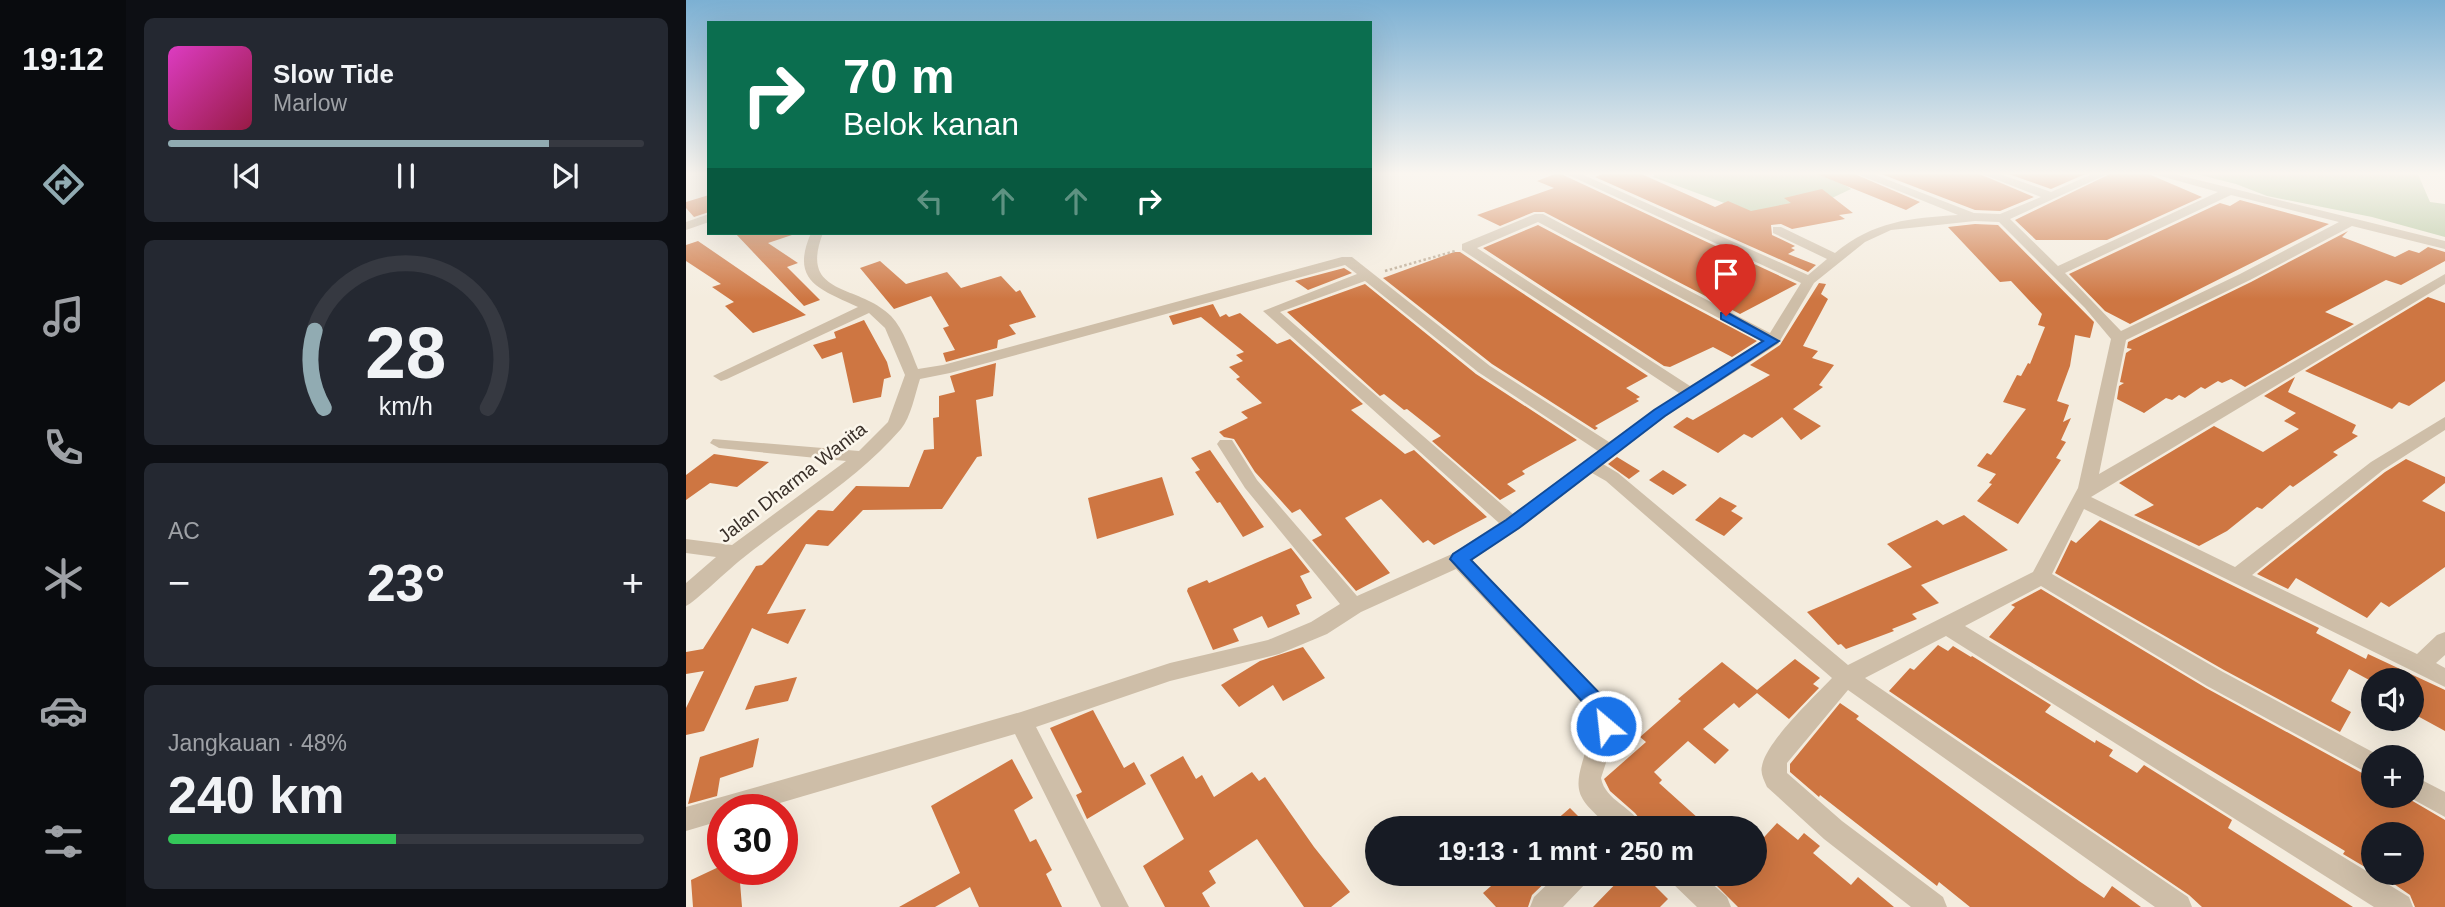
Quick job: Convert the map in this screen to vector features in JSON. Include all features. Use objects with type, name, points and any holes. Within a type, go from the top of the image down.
[{"type":"street","points":[[1661,214],[1809,281]]},
{"type":"street","points":[[1968,214],[1975,217]]},
{"type":"street","points":[[686,819],[1021,722],[1170,672],[1271,648],[1319,628],[1354,606],[1459,559],[1513,524],[1590,464],[1690,393],[1773,341],[1809,281],[1860,239],[1888,227],[1975,217],[2002,218],[2010,214]]},
{"type":"street","points":[[2057,272],[2180,214]]},
{"type":"street","points":[[2323,214],[2445,245]]},
{"type":"street","points":[[1467,247],[1539,217],[1773,341]]},
{"type":"street","points":[[2002,218],[2103,318],[2119,338]]},
{"type":"street","points":[[686,226],[707,219]]},
{"type":"street","points":[[2119,338],[2245,277],[2351,221]]},
{"type":"street","points":[[1777,230],[1835,258]]},
{"type":"street","points":[[816,235],[806,262],[812,276],[836,294],[868,308],[890,323],[913,375],[944,370],[1347,260],[1484,369],[1609,450]]},
{"type":"street","points":[[1467,247],[1690,393]]},
{"type":"street","points":[[1368,275],[1270,311],[1513,524]]},
{"type":"street","points":[[2083,494],[2445,278]]},
{"type":"street","points":[[721,376],[868,308]]},
{"type":"street","points":[[1933,907],[1833,830],[1776,779],[1773,768],[1777,757],[1846,677],[2041,577],[2083,494],[2119,338]]},
{"type":"street","name":"Jalan Dharma Wanita","points":[[686,598],[694,587],[735,553],[863,457],[896,424],[913,375]]},
{"type":"street","points":[[2237,576],[2377,466],[2445,422]]},
{"type":"street","points":[[719,443],[863,457]]},
{"type":"street","points":[[1226,444],[1251,484],[1354,606]]},
{"type":"street","points":[[1590,464],[1612,477],[1706,555],[1846,677],[2178,907]]},
{"type":"street","points":[[2083,494],[2237,576],[2445,678]]},
{"type":"street","points":[[686,546],[735,553]]},
{"type":"street","points":[[1459,559],[1602,710],[1606,726],[1589,778],[1591,790],[1615,816]]},
{"type":"street","points":[[2041,577],[2215,679],[2361,758]]},
{"type":"street","points":[[1946,625],[2399,907]]},
{"type":"street","points":[[2420,665],[2445,641]]},
{"type":"street","points":[[1021,722],[1115,907]]},
{"type":"street","points":[[2424,793],[2445,805]]},
{"type":"street","points":[[1544,907],[1565,886]]},
{"type":"street","points":[[1694,886],[1717,907]]},
{"type":"path","points":[[1368,275],[1422,262],[1467,247]]},
{"type":"green space","points":[[1755,214],[1797,214],[1779,223]]},
{"type":"green space","points":[[2359,214],[2445,214],[2445,237]]},
{"type":"building","points":[[1479,214],[1528,214],[1500,226]]},
{"type":"building","points":[[1548,214],[1648,214],[1797,284],[1740,314]]},
{"type":"building","points":[[1679,214],[1844,214],[1839,215],[1845,219],[1792,229],[1781,224],[1771,225],[1772,235],[1795,246],[1791,248],[1795,250],[1788,254],[1816,265],[1808,272]]},
{"type":"building","points":[[2027,214],[2164,214],[2107,240],[2036,240],[2015,220]]},
{"type":"building","points":[[2196,214],[2293,214],[2329,224],[2130,324],[2105,311],[2069,274]]},
{"type":"building","points":[[1538,225],[1757,341],[1732,357],[1713,347],[1670,367],[1664,366],[1483,248]]},
{"type":"building","points":[[1998,225],[2094,322],[2090,338],[2075,335],[2070,366],[2057,401],[2069,405],[2063,422],[2071,418],[2061,440],[2066,442],[2056,458],[2061,460],[2018,524],[1977,501],[1992,484],[1989,483],[1996,474],[1977,466],[1987,453],[1991,455],[2026,409],[2003,402],[2017,375],[2021,376],[2028,363],[2030,364],[2045,327],[2038,325],[2042,314],[2011,281],[2000,282],[1948,227]]},
{"type":"building","points":[[2348,231],[2342,237],[2395,257],[2409,250],[2419,253],[2428,247],[2445,252],[2445,261],[2401,285],[2386,280],[2325,312],[2354,324],[2245,387],[2231,379],[2222,383],[2218,381],[2205,389],[2201,387],[2185,398],[2179,395],[2172,400],[2166,398],[2144,413],[2117,399],[2119,386],[2124,383],[2120,382],[2126,353],[2132,349],[2127,348],[2128,342]]},
{"type":"building","points":[[737,235],[792,235],[768,243],[798,263],[787,267],[820,300],[804,306]]},
{"type":"building","points":[[698,241],[806,315],[753,333],[725,306],[734,302],[712,287],[721,284],[686,261],[686,245]]},
{"type":"building","points":[[1460,252],[1648,376],[1626,388],[1640,397],[1636,399],[1639,401],[1595,426],[1598,428],[1595,430],[1492,364],[1383,278]]},
{"type":"building","points":[[880,261],[906,284],[947,272],[961,288],[1001,276],[1016,292],[1020,290],[1036,317],[1009,325],[1016,334],[998,340],[997,348],[946,362],[943,353],[955,350],[943,328],[949,326],[931,296],[894,309],[860,268]]},
{"type":"building","points":[[1344,268],[1352,273],[1308,290],[1295,281]]},
{"type":"building","points":[[1819,283],[1826,284],[1821,294],[1828,299],[1803,346],[1818,351],[1812,358],[1834,365],[1819,385],[1823,387],[1793,409],[1821,426],[1801,440],[1782,417],[1752,438],[1744,434],[1718,453],[1673,427],[1687,417],[1693,420],[1770,375],[1750,365],[1780,345]]},
{"type":"building","points":[[1365,284],[1476,374],[1577,440],[1522,471],[1525,474],[1507,484],[1516,491],[1500,500],[1432,441],[1441,436],[1407,409],[1404,410],[1384,394],[1380,396],[1287,312]]},
{"type":"building","points":[[2428,297],[2445,303],[2445,381],[2409,406],[2399,402],[2392,409],[2305,371]]},
{"type":"building","points":[[1213,304],[1220,317],[1240,313],[1277,344],[1290,339],[1363,404],[1351,410],[1405,454],[1414,450],[1487,517],[1434,545],[1428,540],[1423,543],[1381,499],[1345,518],[1390,573],[1356,591],[1312,540],[1322,535],[1300,509],[1292,513],[1255,472],[1234,439],[1224,437],[1219,432],[1248,418],[1241,412],[1262,403],[1236,379],[1240,377],[1229,367],[1243,361],[1236,355],[1244,352],[1201,317],[1173,325],[1169,316]]},
{"type":"building","points":[[864,320],[887,362],[891,377],[884,379],[881,397],[853,403],[842,352],[822,359],[813,345],[836,338],[834,332]]},
{"type":"building","points":[[996,363],[993,396],[976,400],[982,456],[977,457],[942,509],[863,510],[828,546],[806,544],[767,614],[806,609],[788,644],[752,628],[704,731],[686,735],[686,708],[704,671],[686,674],[686,652],[703,649],[756,566],[762,565],[818,510],[833,511],[856,486],[909,487],[924,450],[934,449],[933,418],[939,417],[939,396],[955,392],[950,376]]},
{"type":"building","points":[[2295,377],[2288,392],[2356,425],[2352,433],[2358,436],[2333,452],[2338,455],[2293,487],[2290,485],[2262,509],[2257,507],[2227,531],[2199,546],[2134,515],[2154,505],[2119,483],[2214,426],[2263,452],[2299,429],[2284,421],[2296,413],[2264,396]]},
{"type":"building","points":[[1210,450],[1264,527],[1243,537],[1220,502],[1217,503],[1195,472],[1200,470],[1191,458]]},
{"type":"building","points":[[714,454],[769,462],[737,487],[710,483],[686,500],[686,475]]},
{"type":"building","points":[[1617,457],[1640,471],[1629,479],[1608,464]]},
{"type":"building","points":[[2406,459],[2445,477],[2445,483],[2422,501],[2445,512],[2445,567],[2389,607],[2381,602],[2367,618],[2296,578],[2288,589],[2257,574],[2385,472]]},
{"type":"building","points":[[1663,470],[1687,485],[1673,495],[1649,480]]},
{"type":"building","points":[[1162,477],[1174,515],[1097,539],[1088,498]]},
{"type":"building","points":[[1720,497],[1737,506],[1731,511],[1743,518],[1724,536],[1695,520]]},
{"type":"building","points":[[1964,515],[2008,550],[1921,585],[1939,603],[1912,614],[1917,619],[1892,629],[1894,631],[1846,649],[1841,644],[1838,645],[1807,612],[1912,567],[1887,544],[1937,520],[1943,525]]},
{"type":"building","points":[[2100,520],[2319,628],[2316,633],[2366,659],[2368,654],[2398,668],[2361,668],[2361,676],[2349,669],[2331,701],[2351,712],[2340,732],[2224,670],[2055,573],[2071,540],[2076,543]]},
{"type":"building","points":[[1291,548],[1310,572],[1300,576],[1312,598],[1296,605],[1300,614],[1268,628],[1262,616],[1233,629],[1239,641],[1213,650],[1188,588],[1207,580],[1209,583]]},
{"type":"building","points":[[2041,589],[2206,688],[2361,772],[2361,808],[2424,808],[2445,820],[2445,907],[2415,907],[2410,895],[2395,885],[2424,885],[2424,822],[2361,822],[2361,865],[2343,854],[2345,851],[1989,637],[2015,607],[2011,605]]},
{"type":"building","points":[[1938,645],[1948,651],[1953,646],[1972,656],[2051,705],[2045,712],[2095,743],[2096,740],[2113,750],[2109,756],[2137,773],[2144,765],[2232,820],[2228,828],[2353,907],[2202,907],[2189,895],[1889,691],[1910,668],[1914,670]]},
{"type":"building","points":[[1303,647],[1325,678],[1283,701],[1273,685],[1239,707],[1221,685],[1260,661]]},
{"type":"building","points":[[1795,659],[1820,678],[1813,684],[1819,688],[1789,719],[1757,693],[1739,708],[1734,703],[1703,729],[1729,750],[1715,764],[1688,741],[1654,772],[1662,780],[1659,783],[1696,816],[1637,816],[1610,791],[1604,779],[1646,742],[1640,737],[1681,701],[1678,699],[1722,662],[1757,690]]},
{"type":"building","points":[[797,677],[788,701],[745,710],[755,686]]},
{"type":"building","points":[[2424,680],[2445,690],[2445,731],[2424,720]]},
{"type":"building","points":[[1840,703],[1859,716],[1856,719],[2104,898],[2112,886],[2141,907],[1970,907],[1939,882],[1937,886],[1790,772],[1790,764]]},
{"type":"building","points":[[1093,710],[1124,768],[1134,762],[1146,784],[1087,819],[1076,795],[1082,792],[1050,728]]},
{"type":"building","points":[[759,738],[753,767],[720,778],[717,794],[707,794],[707,799],[688,804],[700,757]]},
{"type":"building","points":[[1183,756],[1196,779],[1202,775],[1214,797],[1252,772],[1259,781],[1265,777],[1314,847],[1350,892],[1331,907],[1304,907],[1257,839],[1209,871],[1216,883],[1202,893],[1210,907],[1165,907],[1143,866],[1184,839],[1150,775]]},
{"type":"building","points":[[1012,759],[1033,798],[1014,810],[1030,842],[1036,839],[1052,870],[1046,874],[1062,907],[979,907],[970,887],[935,907],[899,907],[960,873],[931,806]]},
{"type":"building","points":[[1570,808],[1578,816],[1561,816]]},
{"type":"building","points":[[1777,823],[1798,840],[1804,833],[1820,846],[1813,853],[1851,885],[1858,877],[1894,907],[1738,907],[1717,886],[1767,886],[1767,834]]},
{"type":"building","points":[[707,872],[707,885],[740,885],[742,907],[693,907],[691,880]]},
{"type":"building","points":[[1491,886],[1541,886],[1532,895],[1528,907],[1496,907],[1483,893]]},
{"type":"building","points":[[1613,886],[1655,886],[1668,899],[1660,907],[1593,907]]},
{"type":"route","points":[[1606,726],[1602,710],[1588,693],[1459,559],[1513,524],[1659,413],[1773,341],[1726,316]]}]
